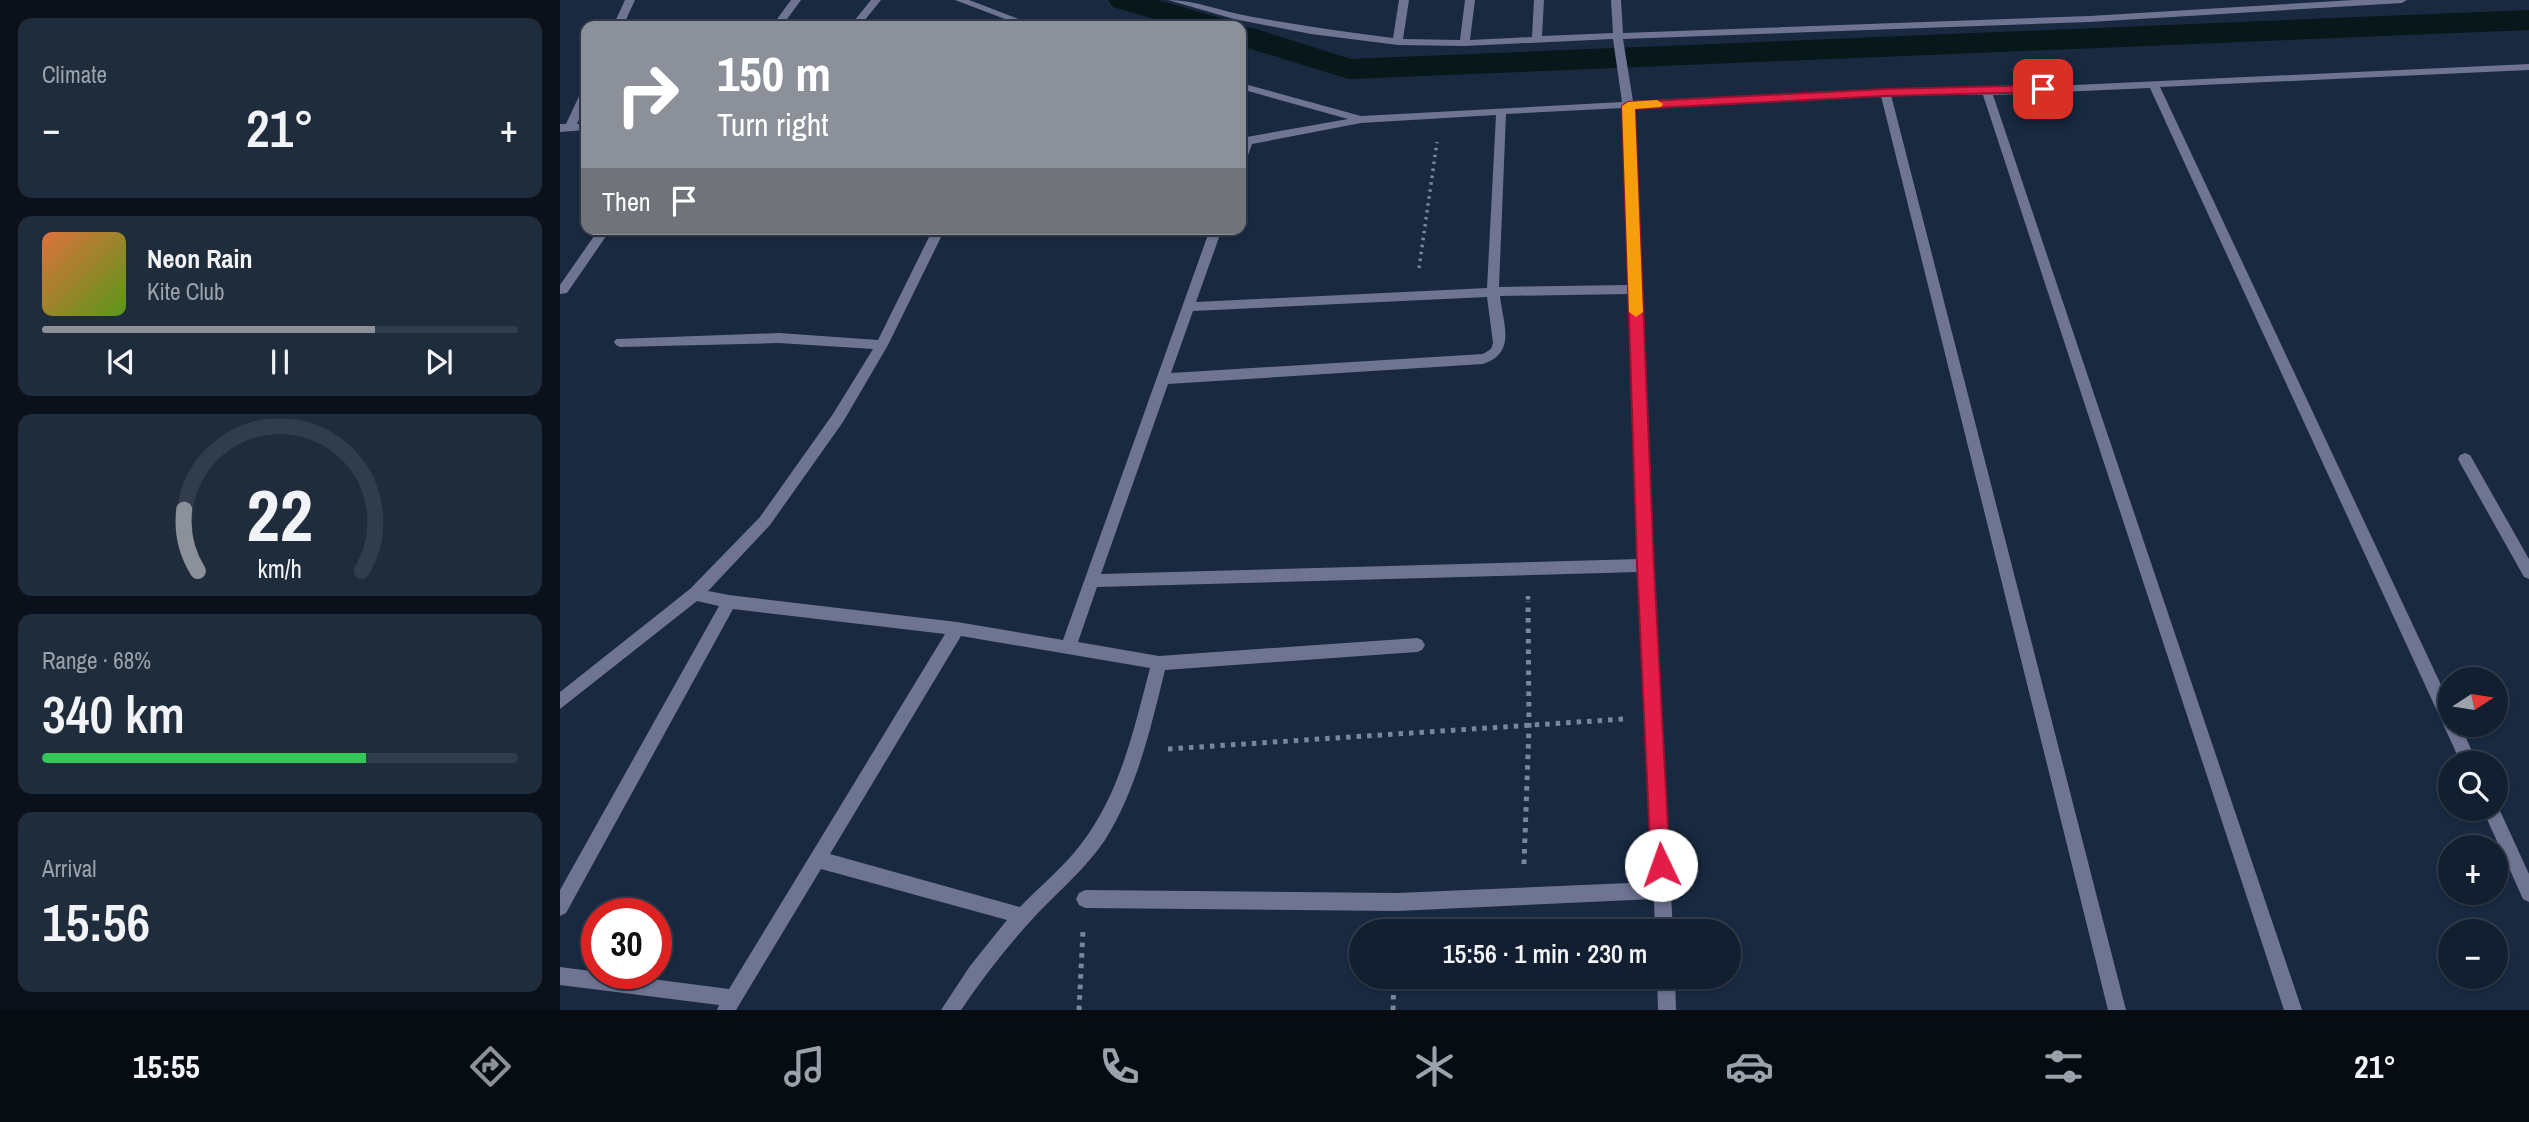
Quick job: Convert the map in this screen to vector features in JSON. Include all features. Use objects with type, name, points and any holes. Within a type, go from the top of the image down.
[{"type":"street","points":[[620,21],[630,0]]},
{"type":"street","points":[[781,21],[796,0]]},
{"type":"street","points":[[859,21],[876,0]]},
{"type":"street","points":[[960,0],[1018,21]]},
{"type":"street","points":[[1173,0],[1234,16],[1311,31],[1398,42],[1465,43],[2178,14],[2402,0]]},
{"type":"street","points":[[1398,42],[1404,0]]},
{"type":"street","points":[[1465,43],[1470,0]]},
{"type":"street","points":[[1538,41],[1539,0]]},
{"type":"street","points":[[1616,0],[1618,37],[1627,84],[1663,919]]},
{"type":"street","points":[[2171,0],[2178,14]]},
{"type":"street","points":[[1246,142],[1361,120],[1441,114],[2529,67]]},
{"type":"street","points":[[2153,83],[2438,695]]},
{"type":"street","points":[[1246,87],[1361,120]]},
{"type":"street","points":[[1987,92],[2292,1010]]},
{"type":"street","points":[[1885,93],[2117,1010]]},
{"type":"street","points":[[565,127],[581,100]]},
{"type":"street","points":[[1163,379],[1483,359],[1497,351],[1499,343],[1493,292],[1501,112]]},
{"type":"street","points":[[563,290],[602,235]]},
{"type":"street","points":[[560,702],[695,594],[765,520],[838,418],[882,345],[936,235]]},
{"type":"street","points":[[1068,648],[1094,581],[1214,235]]},
{"type":"street","points":[[1189,307],[1493,292],[1635,289]]},
{"type":"street","points":[[620,342],[779,338],[882,345]]},
{"type":"street","points":[[2465,459],[2529,573]]},
{"type":"street","points":[[1094,581],[1646,565]]},
{"type":"street","points":[[695,594],[729,602],[957,629],[1159,663],[1418,645]]},
{"type":"street","points":[[560,907],[729,602]]},
{"type":"street","points":[[560,976],[729,1004],[957,629]]},
{"type":"street","points":[[950,1010],[1023,915],[1087,850],[1112,807],[1136,750],[1159,663]]},
{"type":"street","points":[[2496,821],[2529,893]]},
{"type":"street","points":[[819,860],[1023,915]]},
{"type":"street","points":[[1085,899],[1397,902],[1662,890]]},
{"type":"street","points":[[1666,989],[1667,1010]]},
{"type":"path","points":[[1415,296],[1441,114]]},
{"type":"path","points":[[1523,896],[1529,727],[1528,567]]},
{"type":"path","points":[[1136,750],[1529,727],[1653,716]]},
{"type":"path","points":[[1393,1010],[1394,989]]},
{"type":"waterway","points":[[1124,0],[1196,21]]},
{"type":"waterway","points":[[1246,37],[1349,69],[2529,20]]},
{"type":"slow traffic","points":[[1636,312],[1628,106],[1657,104]]},
{"type":"route","points":[[1661,865],[1628,106],[1885,93],[2043,89]]}]
